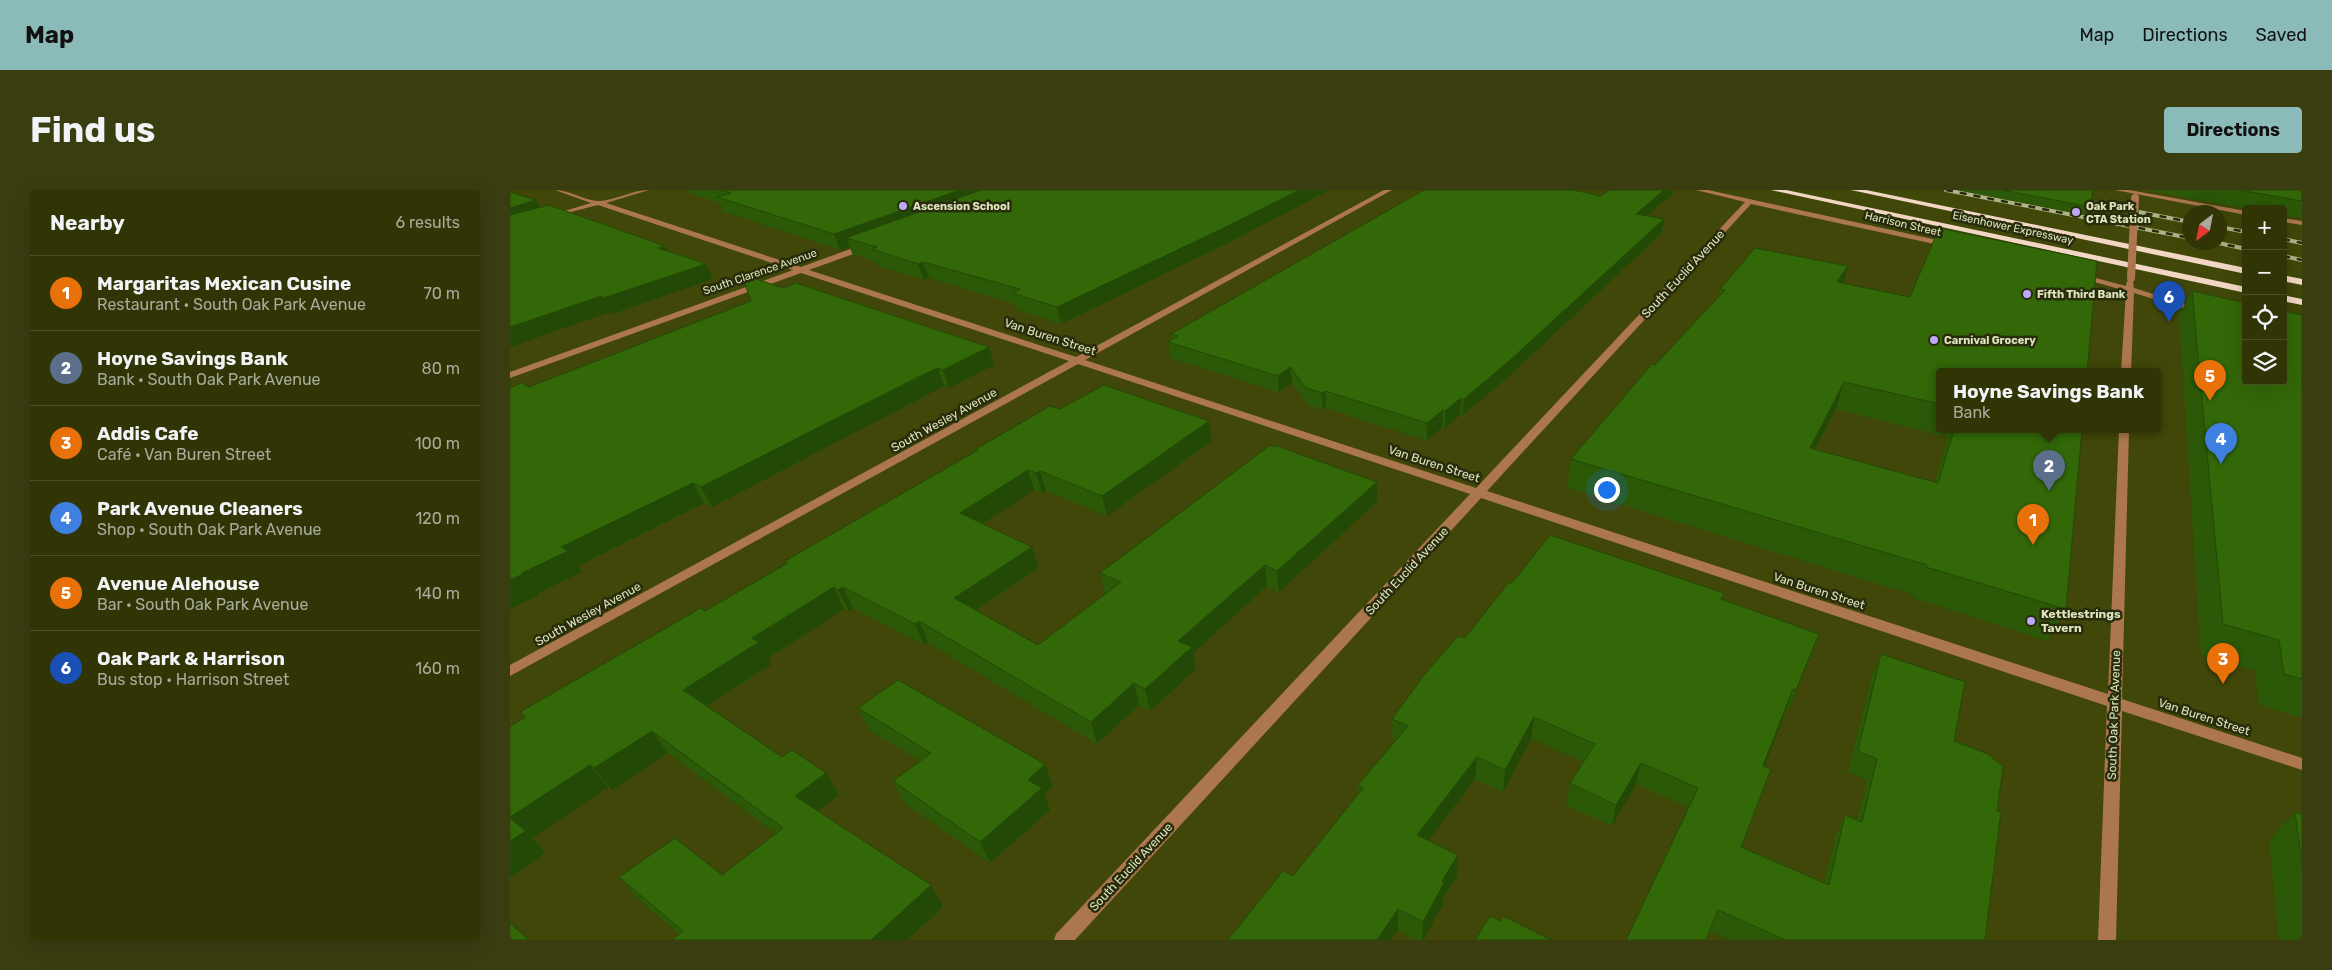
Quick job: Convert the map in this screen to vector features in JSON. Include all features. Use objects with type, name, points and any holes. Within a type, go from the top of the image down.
[{"type":"highway","name":"Eisenhower Expressway","points":[[1776,190],[2242,289]]},
{"type":"highway","name":"Eisenhower Expressway","points":[[1855,190],[2242,269]]},
{"type":"highway","points":[[2287,279],[2302,282]]},
{"type":"highway","points":[[2287,299],[2302,302]]},
{"type":"street","name":"Van Buren Street","points":[[558,190],[2302,764]]},
{"type":"street","points":[[545,218],[646,190]]},
{"type":"street","name":"South Wesley Avenue","points":[[510,671],[1389,190]]},
{"type":"street","name":"Harrison Street","points":[[1700,190],[1952,246]]},
{"type":"street","points":[[2118,190],[2242,212]]},
{"type":"street","points":[[2126,368],[2135,194]]},
{"type":"street","name":"South Euclid Avenue","points":[[1063,940],[1750,202]]},
{"type":"street","points":[[2287,221],[2302,223]]},
{"type":"street","name":"South Clarence Avenue","points":[[510,375],[871,244]]},
{"type":"street","points":[[2068,272],[2211,312]]},
{"type":"street","name":"South Oak Park Avenue","points":[[2107,940],[2124,433]]},
{"type":"building","points":[[720,190],[960,190],[834,234],[717,197],[731,193]]},
{"type":"building","points":[[981,190],[1299,190],[1228,226],[1057,307],[1012,293],[1020,289],[923,262],[918,264],[872,249],[877,247],[846,238]]},
{"type":"building","points":[[1424,190],[1574,190],[1601,196],[1609,190],[1664,190],[1636,214],[1664,219],[1508,362],[1464,399],[1461,398],[1427,423],[1325,391],[1322,393],[1306,388],[1290,367],[1278,376],[1168,342],[1178,336],[1171,334]]},
{"type":"building","points":[[2003,190],[2093,190],[2090,207]]},
{"type":"building","points":[[2239,190],[2302,190],[2302,201]]},
{"type":"building","points":[[510,192],[536,200],[510,208]]},
{"type":"building","points":[[549,205],[665,246],[658,248],[706,264],[510,327],[510,215]]},
{"type":"building","points":[[1939,228],[2097,261],[2087,368],[1936,368],[1936,403],[1844,382],[1810,448],[1938,483],[1953,433],[2082,433],[2066,609],[1926,567],[1927,565],[1571,459],[1652,364],[1655,365],[1725,290],[1720,289],[1755,248],[1848,266],[1837,282],[1910,297]]},
{"type":"building","points":[[744,275],[783,288],[796,283],[989,347],[943,370],[938,368],[916,378],[701,487],[693,483],[561,547],[568,551],[510,580],[510,388],[521,383],[529,387],[751,301],[742,276]]},
{"type":"building","points":[[2192,291],[2242,302],[2242,385],[2287,385],[2287,312],[2302,315],[2302,679],[2284,674],[2279,640],[2223,624]]},
{"type":"building","points":[[1104,385],[1209,421],[1102,496],[1040,471],[1036,473],[1028,470],[960,513],[1032,547],[954,598],[1038,645],[1121,582],[1100,573],[1269,446],[1277,446],[1377,482],[1277,571],[1265,565],[1178,641],[1192,647],[1145,689],[1134,683],[1091,722],[919,621],[915,624],[843,587],[838,590],[834,587],[752,638],[759,642],[683,690],[782,757],[792,750],[826,773],[795,796],[931,885],[871,940],[672,940],[683,931],[619,877],[675,838],[722,875],[783,828],[652,731],[594,768],[590,765],[510,817],[510,726],[526,717],[520,712],[701,608],[705,611],[788,563],[785,561],[978,450],[976,449],[1050,406],[1060,409]]},
{"type":"building","points":[[1550,535],[1724,593],[1721,599],[1819,634],[1796,690],[1793,689],[1763,766],[1771,769],[1741,847],[1829,885],[1845,815],[1862,822],[1877,759],[1858,751],[1881,654],[1965,682],[1954,741],[1988,754],[2003,767],[1997,811],[2001,812],[1985,940],[1785,940],[1718,910],[1706,940],[1626,940],[1698,788],[1641,763],[1616,805],[1570,783],[1595,744],[1534,717],[1505,770],[1477,757],[1417,835],[1458,855],[1442,881],[1444,883],[1423,922],[1398,909],[1377,940],[1228,940],[1283,871],[1293,876],[1363,788],[1358,785],[1408,726],[1392,719],[1425,674],[1458,636],[1465,638],[1509,582],[1512,583]]},
{"type":"building","points":[[898,680],[1045,764],[1028,780],[1042,788],[980,842],[893,781],[931,753],[858,708]]},
{"type":"building","points":[[2295,812],[2302,814],[2302,865]]},
{"type":"building","points":[[510,818],[526,831],[510,841]]},
{"type":"building","points":[[1490,916],[1500,921],[1503,916],[1551,940],[1475,940]]},
{"type":"building","points":[[510,923],[529,940],[510,940]]},
{"type":"railway","points":[[1946,190],[2182,236]]},
{"type":"railway","points":[[2077,200],[2182,220]]},
{"type":"railway","points":[[2227,228],[2242,231]]},
{"type":"railway","points":[[2287,240],[2302,243]]},
{"type":"railway","points":[[2227,245],[2242,248]]},
{"type":"railway","points":[[2287,257],[2302,260]]},
{"type":"place","name":"Ascension School","points":[[903,206]]},
{"type":"place","name":"Oak Park CTA Station","points":[[2076,212]]},
{"type":"place","name":"Fifth Third Bank","points":[[2027,294]]},
{"type":"place","name":"Oak Park & Harrison","points":[[2169,322]]},
{"type":"place","name":"Carnival Grocery","points":[[1934,340]]},
{"type":"place","name":"Avenue Alehouse","points":[[2210,401]]},
{"type":"place","name":"Park Avenue Cleaners","points":[[2221,464]]},
{"type":"place","name":"Hoyne Savings Bank","points":[[2049,491]]},
{"type":"place","name":"Margaritas Mexican Cusine","points":[[2033,545]]},
{"type":"place","name":"Kettlestrings Tavern","points":[[2031,621]]},
{"type":"place","name":"Addis Cafe","points":[[2223,684]]}]
